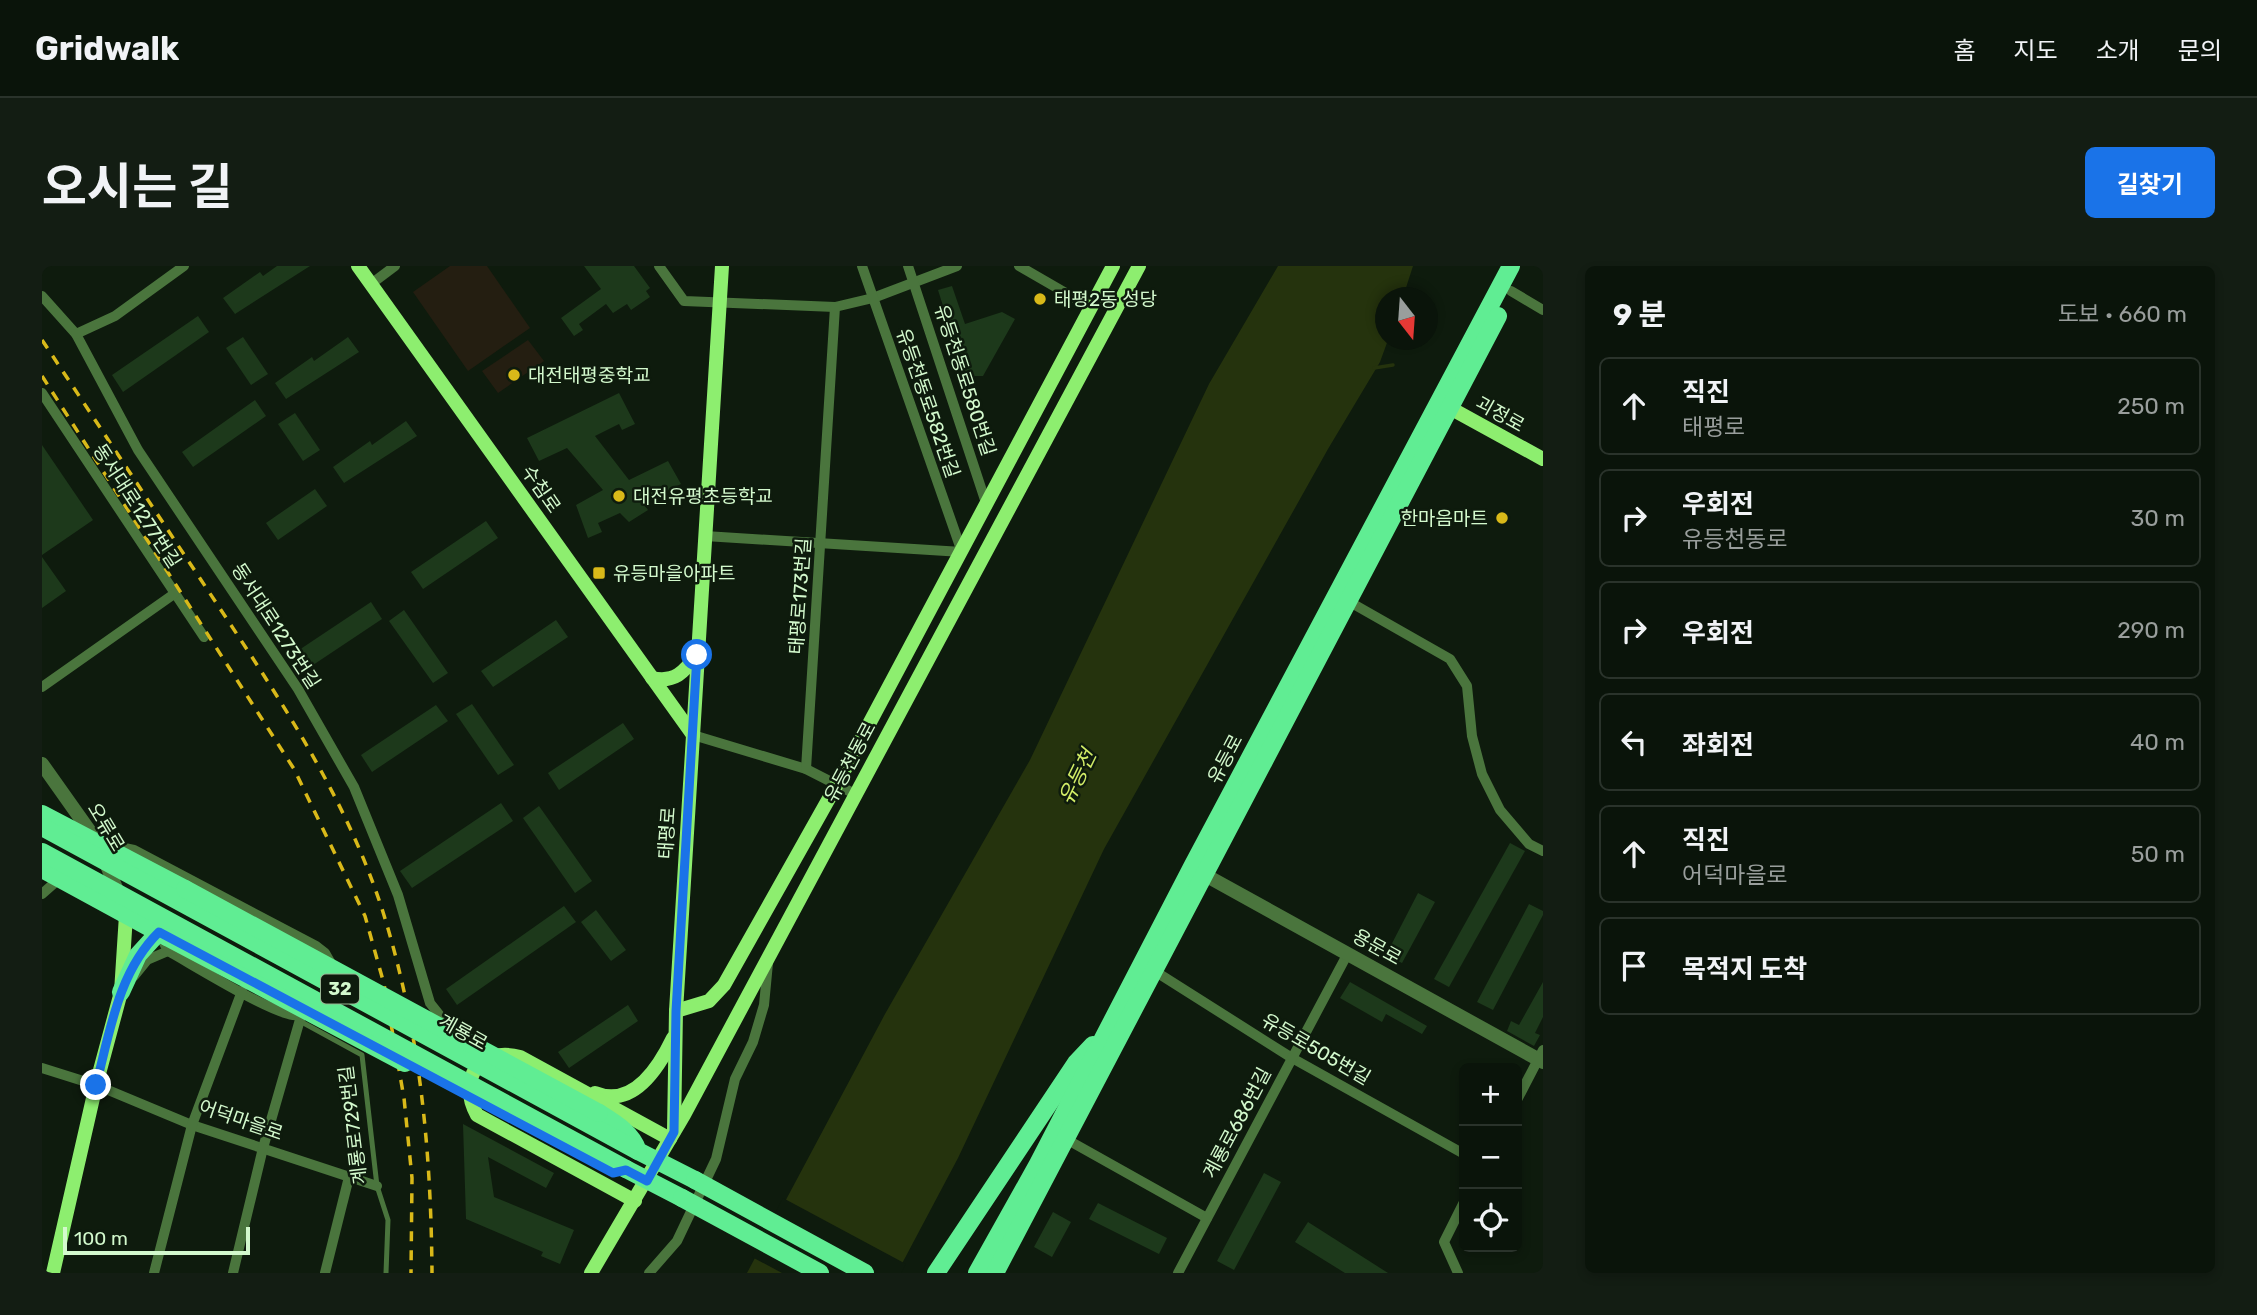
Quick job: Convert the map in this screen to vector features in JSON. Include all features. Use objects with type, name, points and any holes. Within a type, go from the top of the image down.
[{"type":"main road","name":"수침로","points":[[358,266],[692,735]]},
{"type":"main road","name":"태평로","points":[[672,1135],[676,1011],[722,266]]},
{"type":"main road","name":"유등천동로","points":[[676,1011],[709,1001],[724,985],[836,786],[1113,266]]},
{"type":"main road","name":"유등천동로","points":[[592,1273],[658,1161],[1139,266]]},
{"type":"main road","name":"유등로","points":[[977,1273],[1038,1164],[1107,1030],[1348,601],[1446,406],[1511,266]]},
{"type":"main road","name":"유등로","points":[[995,1273],[1153,970],[1198,871],[1446,406],[1524,266]]},
{"type":"main road","name":"괴정로","points":[[1446,406],[1543,459]]},
{"type":"main road","points":[[652,678],[666,681],[682,674],[697,655]]},
{"type":"main road","points":[[42,814],[599,1113],[621,1127],[635,1142],[638,1151]]},
{"type":"main road","name":"계룡로","points":[[42,827],[865,1273]]},
{"type":"main road","name":"32","points":[[42,852],[820,1273]]},
{"type":"main road","points":[[42,869],[126,915],[165,940],[613,1173],[626,1170]]},
{"type":"main road","points":[[121,992],[126,915]]},
{"type":"main road","points":[[53,1273],[96,1085],[121,992],[138,955],[165,940]]},
{"type":"main road","points":[[936,1273],[1076,1063],[1107,1030]]},
{"type":"main road","points":[[580,1087],[601,1096],[624,1093],[639,1087],[661,1063],[675,1033]]},
{"type":"main road","points":[[635,1201],[477,1115],[470,1104],[468,1087],[478,1065],[488,1058],[509,1054],[528,1059],[672,1135]]},
{"type":"street","points":[[76,334],[115,316],[184,266]]},
{"type":"street","points":[[371,284],[395,266]]},
{"type":"street","points":[[659,266],[684,301],[835,307],[873,298],[957,266]]},
{"type":"street","name":"유등천동로582번길","points":[[862,266],[962,552]]},
{"type":"street","name":"유등천동로580번길","points":[[908,266],[987,506]]},
{"type":"street","points":[[1020,266],[1090,307]]},
{"type":"street","points":[[1511,291],[1543,310]]},
{"type":"street","name":"동서대로1273번길","points":[[42,296],[76,334],[138,450],[298,689],[354,787],[398,895],[430,1003],[478,1065]]},
{"type":"street","name":"태평로173번길","points":[[806,769],[835,307]]},
{"type":"street","name":"동서대로1277번길","points":[[42,393],[204,637]]},
{"type":"street","points":[[705,536],[962,552]]},
{"type":"street","points":[[42,687],[174,594]]},
{"type":"street","points":[[1348,601],[1450,659],[1467,686],[1472,736],[1482,774],[1500,810],[1529,844],[1543,851]]},
{"type":"street","points":[[692,735],[806,769],[855,794]]},
{"type":"street","name":"오류로","points":[[42,764],[99,843],[126,915]]},
{"type":"street","points":[[99,843],[134,850],[326,953],[335,974],[331,998],[301,1016],[263,1148],[233,1273]]},
{"type":"street","name":"용문로","points":[[1198,871],[1541,1057]]},
{"type":"street","points":[[42,894],[59,879]]},
{"type":"street","points":[[165,940],[242,991],[301,1016]]},
{"type":"street","points":[[649,1273],[677,1241],[716,1159],[735,1079],[753,1042],[764,1005],[769,953]]},
{"type":"street","name":"계룡로686번길","points":[[1178,1273],[1348,953]]},
{"type":"street","name":"유등로505번길","points":[[1153,970],[1292,1058],[1459,1151]]},
{"type":"street","points":[[154,1273],[192,1125],[242,991]]},
{"type":"street","points":[[1522,1091],[1541,1057]]},
{"type":"street","name":"어덕마을로","points":[[42,1068],[96,1085],[192,1125],[377,1186]]},
{"type":"street","points":[[1066,1139],[1207,1218]]},
{"type":"street","name":"계룡로729번길","points":[[325,1273],[349,1177]]},
{"type":"street","points":[[1458,1273],[1444,1242],[1459,1212]]},
{"type":"lane","name":"계룡로729번길","points":[[301,1016],[362,1055],[377,1186],[388,1220],[386,1273]]},
{"type":"shaded area","points":[[450,266],[487,266],[530,328],[468,371],[413,292]]},
{"type":"shaded area","points":[[528,340],[544,361],[498,393],[482,371]]},
{"type":"water","name":"유등천","points":[[1278,266],[1413,266],[1406,287],[1375,287],[1375,350],[1384,350],[1380,362],[1328,449],[1104,849],[958,1158],[897,1273],[747,1273],[885,1014],[1030,760],[1209,384]]},
{"type":"pier","points":[[783,1198],[906,1264],[901,1273],[782,1273],[752,1257]]},
{"type":"building","points":[[277,266],[310,266],[235,314],[223,298],[260,272],[263,276]]},
{"type":"building","points":[[584,266],[634,266],[650,288],[646,291],[650,297],[631,310],[627,304],[613,313],[606,304],[579,324],[583,330],[574,336],[561,318],[601,289]]},
{"type":"building","points":[[952,286],[965,324],[1002,312],[1015,319],[983,376],[965,376],[938,290]]},
{"type":"building","points":[[198,316],[209,332],[123,392],[112,375]]},
{"type":"building","points":[[243,337],[268,374],[251,385],[226,348]]},
{"type":"building","points":[[348,337],[359,352],[286,399],[275,383],[312,357],[314,361]]},
{"type":"building","points":[[619,393],[635,424],[622,430],[619,424],[595,436],[629,480],[668,461],[681,484],[643,503],[648,510],[629,522],[620,513],[598,523],[602,532],[588,538],[576,505],[603,490],[567,448],[539,461],[527,438]]},
{"type":"building","points":[[255,400],[266,416],[193,467],[182,452]]},
{"type":"building","points":[[295,413],[320,450],[303,461],[278,424]]},
{"type":"building","points":[[406,421],[417,436],[344,483],[333,467],[370,441],[372,445]]},
{"type":"building","points":[[42,445],[93,520],[42,555]]},
{"type":"building","points":[[315,489],[327,506],[278,540],[266,523]]},
{"type":"building","points":[[486,521],[498,538],[423,589],[411,572]]},
{"type":"building","points":[[42,557],[66,591],[42,608]]},
{"type":"building","points":[[371,602],[382,619],[307,669],[296,652]]},
{"type":"building","points":[[404,610],[448,673],[433,683],[389,621]]},
{"type":"building","points":[[556,620],[568,637],[493,687],[481,671]]},
{"type":"building","points":[[472,704],[514,765],[498,775],[456,714]]},
{"type":"building","points":[[436,705],[448,721],[372,772],[361,755]]},
{"type":"building","points":[[623,723],[634,739],[559,790],[548,773]]},
{"type":"building","points":[[501,803],[513,821],[412,888],[400,871]]},
{"type":"building","points":[[539,806],[592,881],[575,893],[523,818]]},
{"type":"building","points":[[1510,843],[1525,851],[1449,987],[1434,979]]},
{"type":"building","points":[[1418,893],[1435,902],[1402,963],[1386,955]]},
{"type":"building","points":[[1529,904],[1543,911],[1543,915],[1493,1010],[1477,1002]]},
{"type":"building","points":[[564,906],[576,922],[457,1005],[446,989]]},
{"type":"building","points":[[596,910],[626,950],[611,961],[581,922]]},
{"type":"building","points":[[1350,982],[1427,1026],[1422,1034],[1386,1014],[1382,1022],[1340,998]]},
{"type":"building","points":[[1543,982],[1543,1017],[1535,1033],[1540,1035],[1534,1046],[1507,1031],[1511,1021],[1519,1025]]},
{"type":"building","points":[[628,1005],[638,1021],[569,1068],[558,1052]]},
{"type":"building","points":[[463,1124],[554,1173],[546,1188],[488,1157],[494,1197],[574,1230],[560,1264],[541,1256],[543,1252],[466,1219]]},
{"type":"building","points":[[1264,1173],[1281,1182],[1234,1270],[1217,1261]]},
{"type":"building","points":[[1098,1203],[1167,1238],[1159,1254],[1089,1219]]},
{"type":"building","points":[[1053,1212],[1071,1222],[1052,1257],[1034,1247]]},
{"type":"building","points":[[1308,1222],[1388,1273],[1345,1273],[1295,1242]]},
{"type":"waterway","points":[[1374,368],[1393,365]]},
{"type":"railway","points":[[42,340],[287,713],[331,790],[368,870],[396,957],[414,1046],[426,1136],[432,1273]]},
{"type":"railway","points":[[42,376],[294,769],[365,916],[384,984],[404,1098],[412,1178],[411,1273]]},
{"type":"place","name":"태평2동 성당","points":[[1040,299]]},
{"type":"place","name":"대전태평중학교","points":[[514,375]]},
{"type":"place","name":"대전유평초등학교","points":[[619,496]]},
{"type":"place","name":"한마음마트","points":[[1502,518]]},
{"type":"place","name":"유등마을아파트","points":[[599,573]]},
{"type":"route","points":[[96,1085],[121,992],[138,955],[159,932],[613,1173],[626,1170],[647,1181],[674,1132],[676,1011],[697,655]]}]
